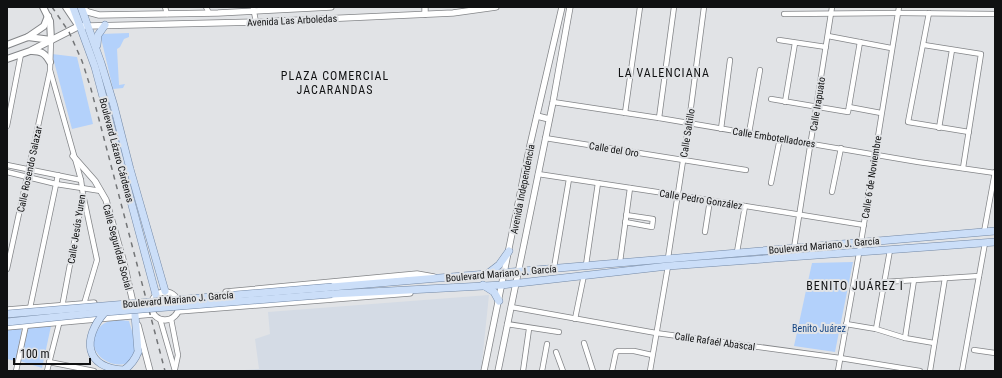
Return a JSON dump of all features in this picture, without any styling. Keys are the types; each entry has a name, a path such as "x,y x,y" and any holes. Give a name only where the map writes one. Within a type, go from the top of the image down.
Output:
{"main road":[{"path":"43,7 50,21 51,40"},
{"path":"66,7 79,26"},
{"name":"Boulevard Lázaro Cárdenas","path":"73,7 95,68 154,297"},
{"path":"79,26 81,20 81,7"},
{"name":"Boulevard Lázaro Cárdenas","path":"81,7 96,47 114,106 130,169 165,291"},
{"path":"7,45 28,37 44,26 48,16"},
{"path":"96,47 98,35 105,25"},
{"path":"7,59 30,51 79,26 88,26"},
{"path":"28,37 51,40"},
{"path":"30,51 41,51 50,62"},
{"path":"111,127 117,136 122,138"},
{"name":"Boulevard Mariano J. García","path":"7,322 442,278 504,274 620,262 995,231"},
{"name":"Boulevard Mariano J. García","path":"7,314 332,290 502,285 668,266 995,242"},
{"path":"485,275 499,265 510,251"},
{"path":"483,285 494,292 499,301"},
{"path":"105,312 93,328 90,338 90,349 96,360 107,368 124,370 129,367 138,352 135,315"}],"street":[{"name":"Avenida Las Arboledas","path":"81,7 88,12 99,15 218,13 254,9 330,7"},
{"path":"165,7 167,14"},
{"path":"206,7 209,13"},
{"path":"425,7 425,14"},
{"name":"Avenida Las Arboledas","path":"88,26 256,22 453,13 496,7"},
{"name":"Avenida Independencia","path":"484,371 510,251 536,116 562,7"},
{"name":"Avenida Independencia","path":"498,371 546,138 570,7"},
{"path":"625,112 640,7"},
{"path":"659,118 674,7"},
{"name":"Calle Saltillo","path":"668,258 704,7"},
{"name":"Calle Irapuato","path":"794,248 832,7"},
{"name":"Calle 6 de Noviembre","path":"838,371 864,225 891,48 899,7"},
{"path":"254,9 256,22"},
{"path":"218,13 219,23"},
{"path":"784,14 995,14"},
{"path":"929,14 908,122 969,132"},
{"path":"828,36 891,48"},
{"name":"Calle Jesús Yuren","path":"47,371 60,322 83,195 81,180 50,70 51,40"},
{"path":"779,40 826,48"},
{"path":"770,99 848,112 860,42"},
{"path":"785,102 795,43"},
{"path":"924,45 981,54 963,168"},
{"path":"552,46 563,47"},
{"path":"939,128 952,50"},
{"path":"7,126 21,54"},
{"path":"721,129 730,60"},
{"name":"Calle Rosendo Salazar","path":"7,269 8,256 29,170 50,70"},
{"path":"749,133 760,70"},
{"name":"Calle Embotelladores","path":"553,102 688,122 810,144 995,173"},
{"path":"849,107 881,113"},
{"path":"536,116 549,119"},
{"name":"Calle del Oro","path":"546,138 746,170"},
{"path":"771,183 780,138"},
{"path":"832,192 841,148"},
{"name":"Calle Seguridad Social","path":"73,156 96,181 106,200 124,263 135,315 150,371"},
{"path":"7,165 81,180"},
{"path":"7,172 56,184 101,191"},
{"path":"984,232 995,173"},
{"name":"Calle Pedro González","path":"538,174 864,225"},
{"path":"30,308 58,175"},
{"path":"74,186 75,179"},
{"path":"554,268 569,179"},
{"path":"586,265 598,183"},
{"path":"620,262 630,188"},
{"path":"83,195 97,260 84,304"},
{"path":"705,232 710,200"},
{"path":"737,252 745,206"},
{"path":"626,215 653,219 652,227 626,222"},
{"path":"962,371 985,243"},
{"path":"876,329 890,250"},
{"path":"650,371 668,266"},
{"path":"177,297 417,274 442,278"},
{"path":"575,319 584,275"},
{"path":"884,282 979,276"},
{"path":"930,371 945,278"},
{"path":"905,338 914,280"},
{"path":"292,286 296,294 292,302"},
{"path":"179,311 422,292 441,287"},
{"path":"7,310 132,300 154,297 165,291 172,293 177,297 180,306 179,311 171,319 160,319 153,314 151,307 154,297"},
{"path":"196,296 194,301 198,310"},
{"name":"Calle Rafaél Abascal","path":"511,307 656,333 840,358 920,371"},
{"path":"7,327 153,314"},
{"path":"160,319 175,370"},
{"path":"171,319 178,355 175,370"},
{"path":"507,324 529,329 560,332"},
{"path":"846,324 876,329 905,338 934,343"},
{"path":"16,371 26,325"},
{"path":"523,371 529,329"},
{"path":"584,343 593,371"},
{"path":"542,371 547,344"},
{"path":"974,350 995,353"},
{"path":"612,371 614,355 618,351 634,351 652,355"},
{"path":"556,352 562,371"},
{"path":"49,362 73,369 94,371"}],"shaded area":[{"path":"489,295 481,371 229,371 259,369 255,339 270,334 268,312"}],"green space":[{"path":"129,33 129,37 124,39 120,47 117,49 119,85 125,84 123,88 113,89 101,34"},
{"path":"52,54 77,57 93,124 72,129"},
{"name":"Benito Juárez","path":"853,262 835,352 794,346 812,263"},
{"path":"120,320 129,321 136,351 130,361 123,364 115,364 100,356 95,349 94,340 97,331 104,323"},
{"path":"51,326 42,368 20,361 27,328"},
{"path":"22,328 16,361 7,359 7,329"}],"railway":[{"path":"52,7 69,32 82,61 91,89 165,371"}],"district":[{"name":"LA VALENCIANA","path":"664,73"},
{"name":"PLAZA COMERCIAL JACARANDAS","path":"335,83"},
{"name":"BENITO JUÁREZ I","path":"855,286"}]}
